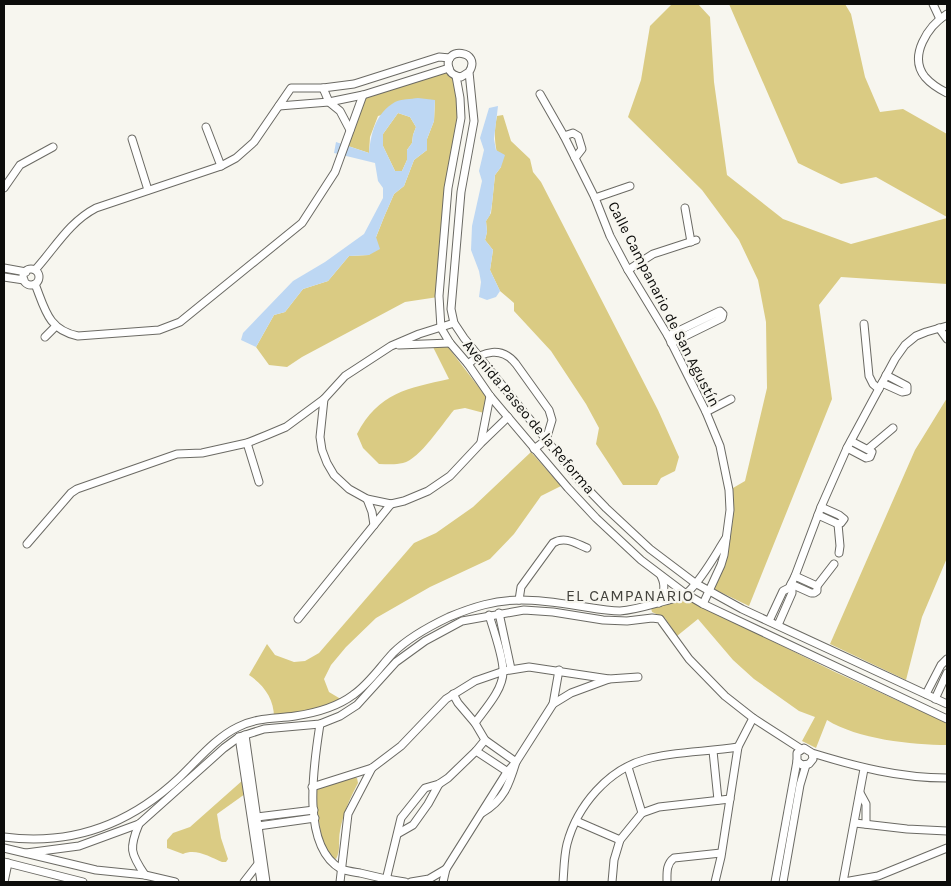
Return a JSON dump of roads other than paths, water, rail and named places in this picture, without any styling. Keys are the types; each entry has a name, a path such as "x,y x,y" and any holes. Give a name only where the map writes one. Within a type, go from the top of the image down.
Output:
{"street":[{"path":"933,4 940,19"},
{"path":"947,14 926,34 921,47 919,64 924,76 947,93"},
{"path":"457,53 467,55 472,64 470,72 466,76 456,76 449,68 450,58 457,53"},
{"path":"4,268 26,272 35,270 69,227 88,212 221,166 236,158 246,150 289,90 294,87 323,88 354,84 442,56 450,58"},
{"path":"279,106 329,102 363,95 449,68"},
{"name":"Avenida Paseo de la Reforma","path":"470,72 474,122 461,192 452,309 454,323 478,356 578,479 650,549 710,591 769,621 947,704"},
{"name":"Avenida Paseo de la Reforma","path":"456,76 461,118 448,188 439,296 441,328 490,396 534,449 596,518 641,560 686,594 703,604 947,719"},
{"path":"323,88 329,102 340,110 350,130"},
{"name":"Calle Campanario de San Agustín","path":"540,94 564,136 610,236 628,270 672,343 706,412 720,446 729,490 730,510 721,565 703,604"},
{"path":"35,284 50,321 64,332 78,336 160,330 180,322 302,223 328,185 340,160 363,95"},
{"path":"206,127 221,166"},
{"path":"564,136 573,133 578,136 582,149 575,158"},
{"path":"132,139 148,190"},
{"path":"4,188 20,165 53,147"},
{"path":"594,198 630,186"},
{"path":"628,270 653,254 693,241 685,208"},
{"path":"35,270 39,278 35,284"},
{"path":"24,280 26,272"},
{"path":"4,277 24,280 30,285 35,284"},
{"path":"668,336 720,311 724,314 722,318 672,343"},
{"path":"27,544 71,493 77,489 177,454 202,453 247,443 286,427 324,399 345,376 391,346 419,334 454,323"},
{"path":"864,324 869,376 873,384 902,392 907,391 907,386 886,375"},
{"path":"45,337 55,326"},
{"path":"769,621 783,591 790,586 795,576 818,515 847,448 886,375 905,345 916,336 947,326"},
{"path":"939,328 947,339"},
{"path":"391,346 450,343"},
{"path":"468,364 478,356 498,352 512,358 549,410 552,420 546,440 534,449"},
{"path":"481,442 490,396"},
{"path":"324,399 320,437 322,450 334,476 350,489 367,499 391,504 410,499 428,491 450,476 481,442 508,417"},
{"path":"706,412 731,399"},
{"path":"868,449 893,428"},
{"path":"847,448 868,458 870,457 872,452 851,441"},
{"path":"247,443 259,482"},
{"path":"367,499 374,525"},
{"path":"298,619 391,504"},
{"path":"821,508 842,517 843,522 838,524"},
{"path":"818,515 838,524"},
{"path":"838,524 839,553"},
{"name":"Calle Campanario de San Agustín","path":"686,594 696,583 726,538"},
{"path":"519,600 521,587 553,542 559,539 566,539 587,548"},
{"path":"790,586 814,593 817,591 817,586 834,564"},
{"path":"659,602 665,590 661,576"},
{"path":"795,576 817,586"},
{"path":"778,625 792,593 790,586"},
{"path":"4,837 29,840 76,835 120,820 141,809 158,796 220,738 233,729 251,721 294,716 336,705 355,694 395,651 430,626 472,607 488,603 519,600 555,602 621,611 641,608 686,594"},
{"path":"26,853 79,846 139,824 224,748 242,736 264,729 320,724 340,716 357,705 396,662 425,641 462,621 524,610 553,612 603,620 627,621 657,618 663,622 674,639 708,680 754,718 801,749 807,749 812,753 864,769 915,777 947,778"},
{"path":"475,723 497,690 507,670 499,613"},
{"path":"489,615 507,670"},
{"path":"838,668 844,655"},
{"path":"854,676 861,663"},
{"path":"926,694 946,664"},
{"path":"312,787 372,768 401,746 446,699 475,681 507,670 529,667 609,679 638,677"},
{"path":"443,882 446,869 553,704 559,670"},
{"path":"935,698 947,673"},
{"path":"553,704 571,694 609,679"},
{"path":"453,694 485,740 516,762"},
{"path":"715,882 738,747 754,718"},
{"path":"320,724 312,787 321,847 327,857 342,869 386,880 405,882"},
{"path":"242,736 258,846 266,882"},
{"path":"398,833 413,825 439,784 476,751 485,740"},
{"path":"563,882 567,845 576,821 586,803 612,776 647,759 738,747"},
{"path":"775,882 797,761 796,756 801,749"},
{"path":"476,751 510,773"},
{"path":"713,751 718,800"},
{"path":"783,882 800,785 806,765 811,762 812,753"},
{"path":"797,761 806,765"},
{"path":"628,767 642,813"},
{"path":"340,882 348,814 372,768"},
{"path":"864,769 844,882 878,876 947,848"},
{"path":"386,880 401,818 425,788 439,784"},
{"path":"860,793 866,804 866,824"},
{"path":"612,882 614,860 620,840 642,813 659,807 730,799"},
{"path":"252,803 258,826 260,882"},
{"path":"257,817 315,814"},
{"path":"258,826 315,814"},
{"path":"576,821 620,840"},
{"path":"855,823 907,829 947,830"},
{"path":"139,824 132,841 132,851 136,862 145,875"},
{"path":"781,846 789,848"},
{"path":"4,848 96,870 145,875 175,882"},
{"path":"667,882 668,867 674,858 721,854"},
{"path":"4,882 6,863 83,882"},
{"path":"244,882 258,864"},
{"path":"411,882 429,879 446,869"}],"water":[{"path":"418,98 435,100 434,121 427,139 427,150 414,160 404,186 394,194 376,237 380,249 369,255 349,256 328,281 303,289 285,312 274,315 256,347 241,340 243,333 293,281 325,262 364,234 383,198 383,188 378,181 375,163 334,153 336,142 369,153 373,131 383,112 395,102","holes":["398,113 410,117 416,127 412,143 407,150 407,160 402,171 395,171 383,146 383,134"]},
{"path":"498,106 494,139 496,150 505,155 501,167 495,175 490,215 486,221 487,232 485,240 493,250 490,270 500,291 496,297 487,300 479,297 481,282 471,250 472,226 482,181 479,171 484,150 480,138 489,108"}],"district":[{"name":"EL CAMPANARIO","path":"630,595"}]}
